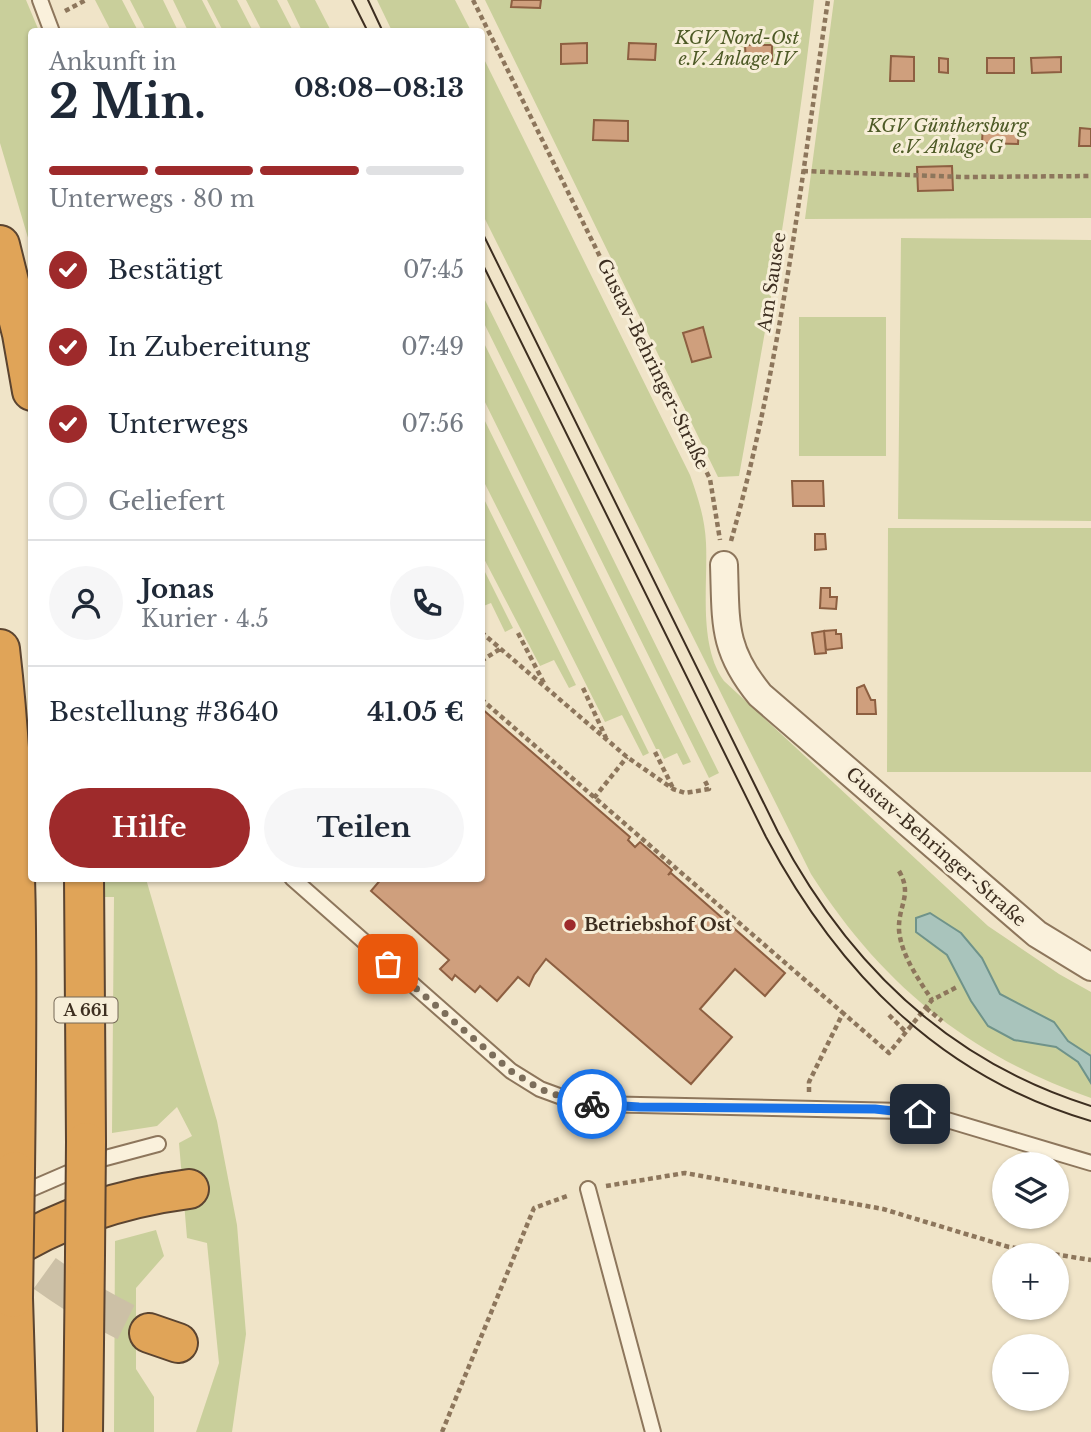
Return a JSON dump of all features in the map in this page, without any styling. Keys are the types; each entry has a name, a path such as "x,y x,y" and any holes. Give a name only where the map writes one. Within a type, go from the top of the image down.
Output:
{"highway":[{"path":"0,245 28,368"},
{"path":"0,649 13,811 17,990 8,1187 16,1432"},
{"name":"A 661","path":"83,1432 86,1142 84,882"},
{"path":"0,1256 51,1226 84,1212 118,1201 189,1189"}],"street":[{"name":"Gustav-Behringer-Straße","path":"724,565 726,628 732,654 743,674 760,695 1037,934 1091,967"}],"lane":[{"path":"40,0 50,28"},
{"path":"297,882 511,1071 540,1089 570,1100 596,1104 875,1109 937,1117 1091,1163"},
{"path":"8,1187 26,1189 97,1160 158,1144"},
{"path":"588,1189 653,1432"}],"path":[{"name":"Gustav-Behringer-Straße","path":"473,0 710,479 724,565"},
{"name":"Am Sausee","path":"724,565 750,474 768,383 828,0"},
{"path":"803,171 963,177 1091,176"},
{"path":"518,633 546,688"},
{"path":"485,636 627,757 673,789 685,793 709,789 705,781"},
{"path":"485,658 500,649"},
{"path":"583,688 606,738"},
{"path":"485,702 889,1053 932,1000 957,987"},
{"path":"655,752 673,789"},
{"path":"594,797 627,757"},
{"path":"898,871 906,886 900,920 901,939 932,1000"},
{"path":"926,1008 942,1021"},
{"path":"810,1108 808,1082 843,1013"},
{"path":"888,1015 906,1032"},
{"path":"442,1432 534,1208 588,1189 685,1173 883,1209 1009,1247 1091,1260"}],"green space":[{"path":"0,0 26,0 38,28 28,28 28,238 0,143"},
{"path":"95,0 122,0 136,28 109,28"},
{"path":"130,0 163,0 177,28 144,28"},
{"path":"173,0 202,0 216,28 187,28"},
{"path":"207,0 237,0 251,28 221,28"},
{"path":"246,0 277,0 291,28 260,28"},
{"path":"287,0 315,0 329,28 301,28"},
{"path":"377,0 455,0 469,28 391,28"},
{"name":"KGV Nord-Ost e.V. Anlage IV","path":"485,0 814,0 790,179 739,476 718,477"},
{"name":"KGV Günthersburg e.V. Anlage G","path":"834,0 1091,0 1091,218 805,219"},
{"path":"485,61 690,475 701,508 705,534 707,633 710,650 724,681 988,926 1059,974 1091,992 1091,1098 1047,1081 1005,1060 931,1011 898,982 867,949 811,874 485,219"},
{"path":"901,238 1091,240 1091,521 898,519"},
{"path":"485,300 719,773 709,778 485,325"},
{"path":"799,317 886,317 886,456 799,456"},
{"path":"485,345 691,762 683,765 677,753 664,759 659,749 656,749 485,402"},
{"path":"485,421 649,753 643,756 622,715 605,722 485,484"},
{"path":"485,501 576,685 569,688 554,660 540,666 485,561"},
{"path":"888,528 1091,528 1091,772 887,772"},
{"path":"485,572 513,628 505,632 491,603 485,605"},
{"path":"99,882 147,882 217,1121 237,1225 246,1334 232,1432 196,1432 219,1363 207,1243 187,1238 179,1143 192,1136 177,1107 157,1126 112,1133 114,897 101,897"},
{"path":"156,1230 164,1256 136,1288 136,1369 154,1397 154,1432 114,1432 115,1241"}],"water":[{"path":"930,913 961,933 982,958 1000,994 1054,1022 1068,1041 1091,1056 1091,1083 1078,1062 1056,1047 1014,1040 988,1026 971,1001 947,955 916,932 916,918"}],"building":[{"path":"512,0 541,0 540,8 511,7"},
{"path":"587,43 587,63 561,64 561,44"},
{"path":"629,43 656,44 655,60 628,59"},
{"path":"745,45 772,45 772,62 746,62"},
{"path":"891,56 914,57 914,81 890,81"},
{"path":"1061,57 1061,72 1032,73 1031,58"},
{"path":"939,58 948,59 948,73 939,72"},
{"path":"987,58 1014,58 1014,73 987,73"},
{"path":"594,120 628,121 628,141 593,140"},
{"path":"983,123 1019,125 1018,144 982,143"},
{"path":"1080,128 1091,129 1091,146 1079,146"},
{"path":"952,166 953,190 918,191 917,167"},
{"path":"703,327 711,357 692,362 683,333"},
{"path":"792,481 823,481 824,506 793,506"},
{"path":"815,534 825,534 826,549 815,550"},
{"path":"821,588 830,588 830,597 837,597 836,609 820,608"},
{"path":"836,630 836,634 841,634 842,648 826,650 824,631"},
{"path":"824,631 826,653 815,654 812,633"},
{"path":"864,685 871,700 875,700 876,714 857,714 857,688"},
{"name":"Betriebshof Ost","path":"485,711 630,837 628,840 635,847 640,842 672,870 668,875 671,873 785,973 765,996 735,969 700,1009 732,1037 691,1084 546,959 529,986 518,977 497,1001 480,986 475,992 455,975 452,980 440,969 449,960 371,891 379,882 485,882"}],"tunnel":[{"path":"0,1238 71,1291 149,1333"}],"tram line":[{"path":"352,0 366,28"},
{"path":"368,0 381,28"},
{"path":"485,238 778,832 805,880 869,964 906,1001 947,1034 991,1063 1039,1087 1091,1106"},
{"path":"485,269 766,837 794,886 826,932 861,975 899,1013 941,1047 987,1077 1037,1102 1091,1121"}],"way so far":[{"path":"388,964 511,1071 540,1089 570,1100 592,1104"}],"place":[{"name":"Betriebshof Ost","path":"570,925"}],"route":[{"path":"592,1104 639,1107 875,1109 920,1114"}]}
